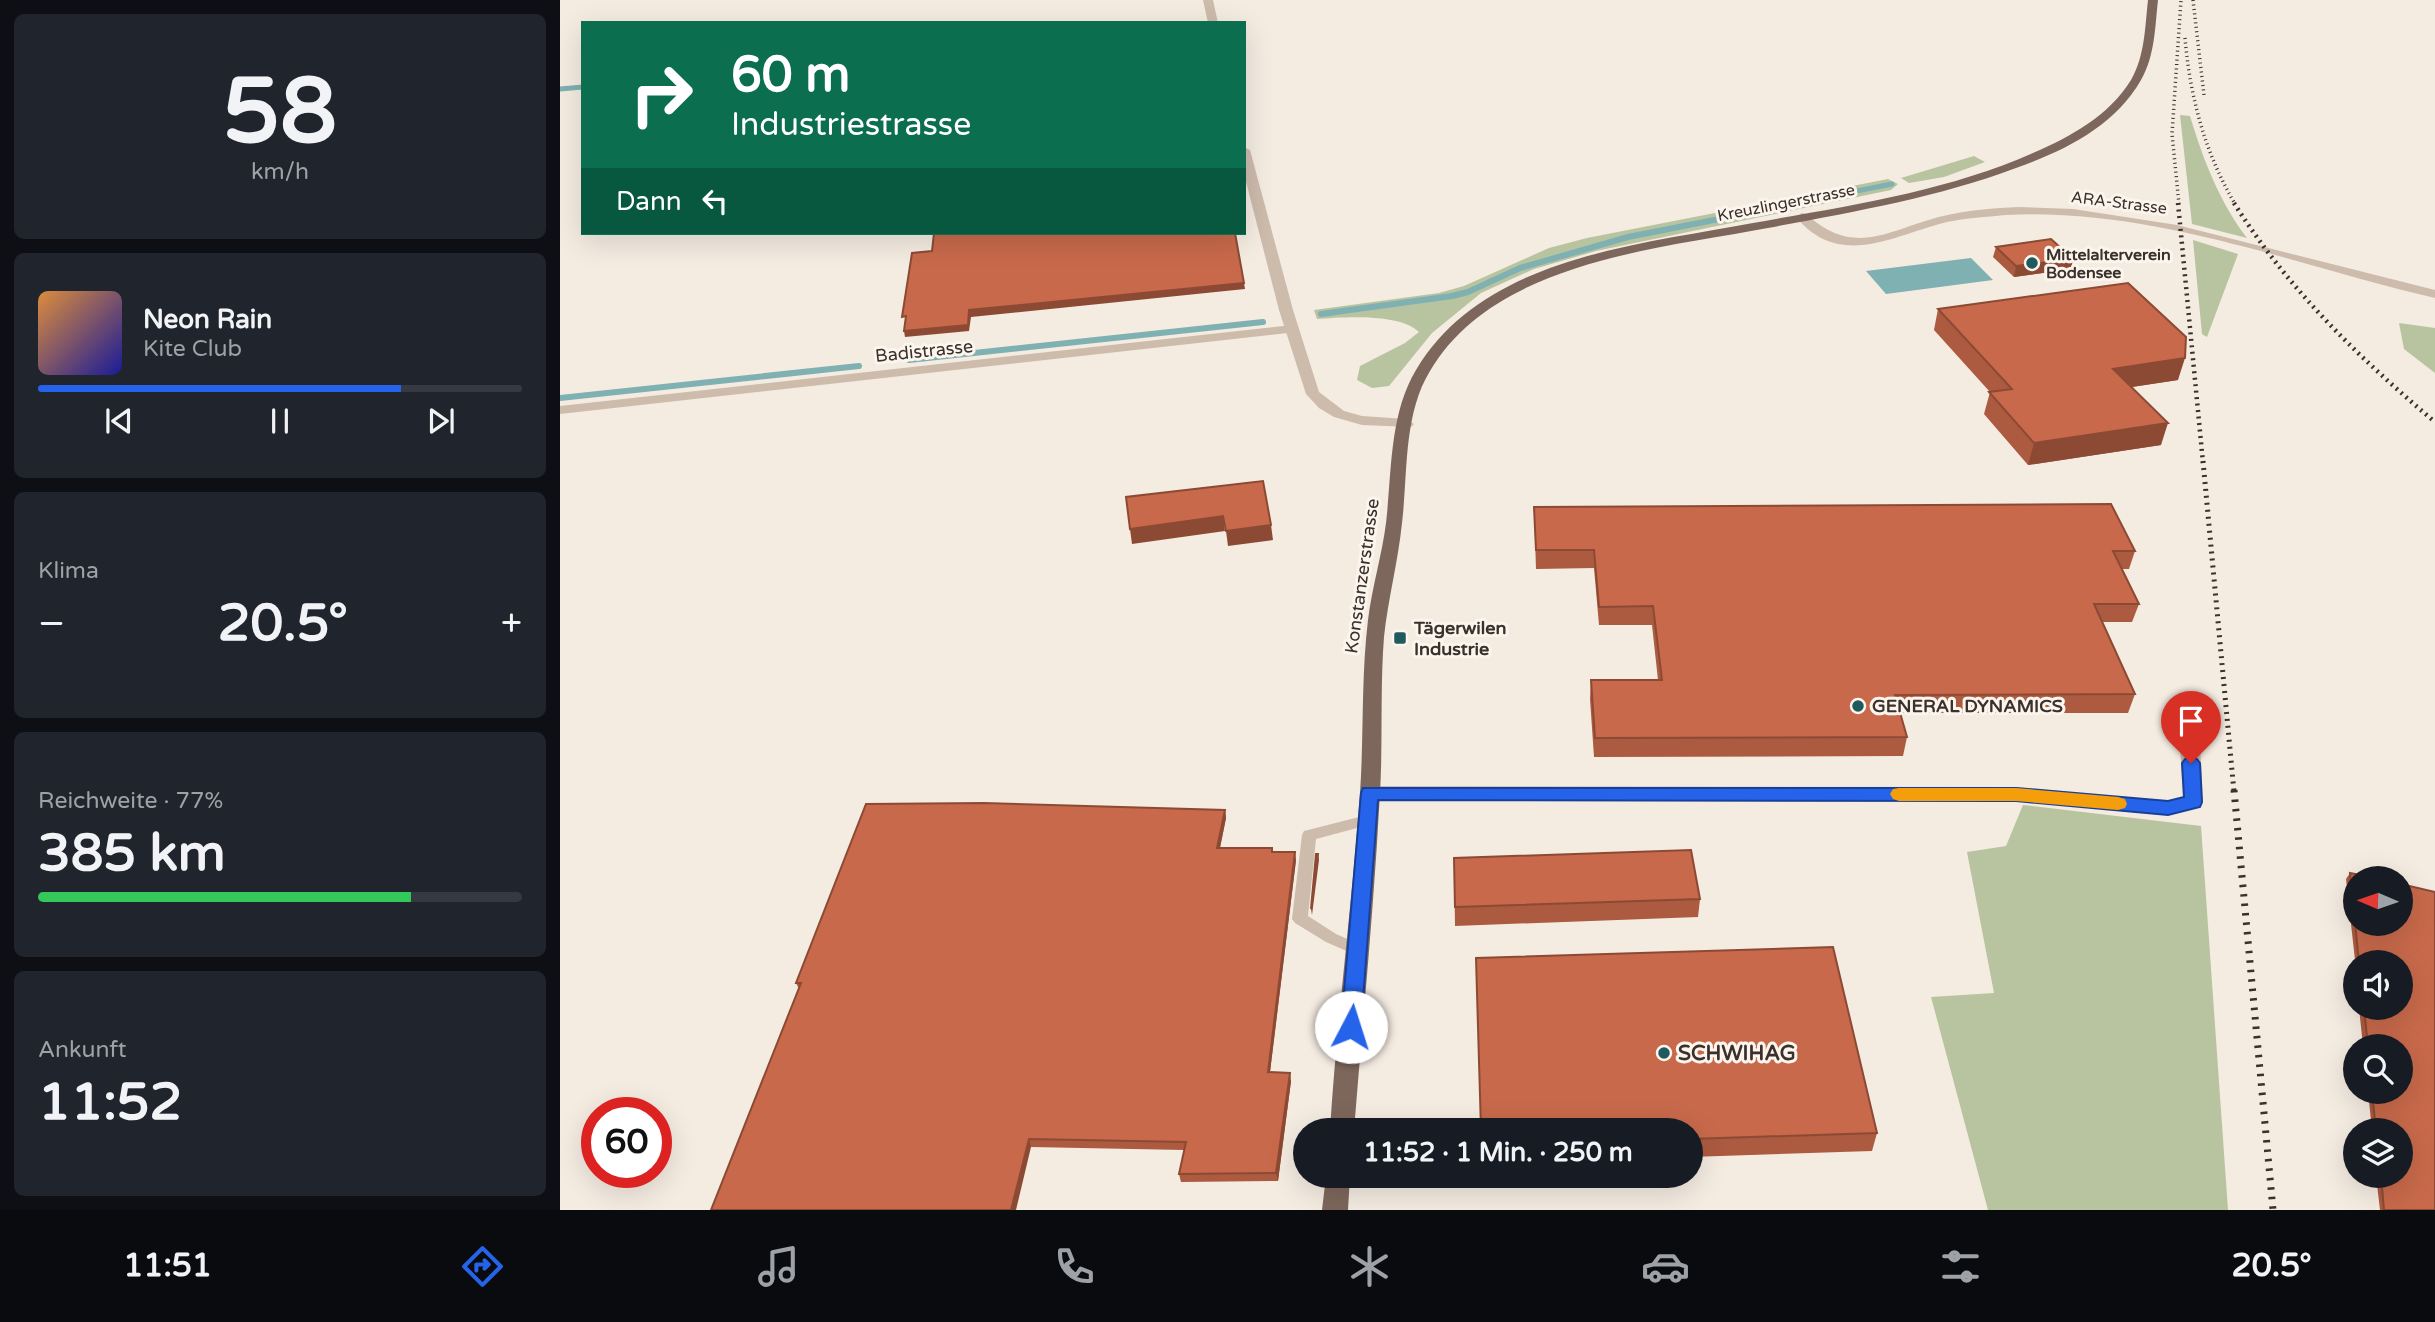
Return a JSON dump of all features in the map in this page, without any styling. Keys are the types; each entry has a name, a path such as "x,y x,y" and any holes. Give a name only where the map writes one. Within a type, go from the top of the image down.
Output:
{"main road":[{"name":"Kreuzlingerstrasse","path":"1406,424 1412,393 1421,373 1447,337 1467,319 1517,288 1556,272 1605,257 1914,194 1988,175 2040,154 2075,136 2111,111 2137,80 2147,48 2153,0"},
{"name":"Konstanzerstrasse","path":"1343,1118 1370,793 1377,618 1393,539 1406,424"},
{"path":"1335,1210 1337,1188"}],"street":[{"path":"1208,0 1213,21"},
{"path":"1246,157 1307,382 1313,394 1339,414 1406,424"},
{"name":"ARA-Strasse","path":"1802,217 1828,238 1853,242 1876,239 1917,226 1976,214 2055,211 2103,215 2194,231 2435,294"},
{"name":"Badistrasse","path":"560,410 1292,329"},
{"path":"1370,793 2016,794 2168,808 2193,802 2190,744"}],"lane":[{"path":"1357,950 1300,919 1309,835 1367,820"}],"green space":[{"path":"2180,115 2190,116 2213,179 2247,238 2192,224"},
{"path":"1974,156 1985,162 1944,177 1909,183 1901,178"},
{"path":"1888,179 1898,184 1891,190 1596,251 1534,269 1481,293 1432,333 1389,386 1372,388 1357,380 1360,366 1405,343 1419,332 1410,326 1385,319 1317,319 1314,310 1439,293 1464,286 1549,248 1587,238"},
{"path":"2193,240 2238,254 2207,337 2202,334"},
{"path":"2399,323 2435,328 2435,373 2404,349"},
{"path":"2023,805 2201,826 2228,1210 1988,1210 1931,997 1994,993 1967,852 2006,846"}],"water":[{"path":"1971,258 1993,280 1886,294 1866,271"}],"building":[{"path":"934,235 1235,235 1244,283 969,310 968,325 904,331 906,316 902,317 912,253 932,251"},
{"path":"2051,239 2073,259 2016,266 1996,247"},
{"path":"2128,283 2186,337 2185,358 2113,369 2168,423 2034,443 1989,392 2012,389 1938,309"},
{"path":"1263,481 1271,525 1226,531 1223,516 1130,529 1126,497"},
{"path":"2111,504 2135,551 2113,551 2139,604 2094,604 2135,694 1895,695 1907,737 1595,738 1591,680 1662,680 1653,606 1599,607 1594,550 1536,550 1534,507"},
{"path":"984,803 1225,810 1217,848 1272,848 1272,852 1295,852 1268,1072 1290,1073 1276,1173 1179,1174 1186,1142 1029,1139 1011,1210 711,1210 801,983 796,983 866,804"},
{"path":"1691,850 1700,899 1455,907 1454,858"},
{"path":"1316,854 1318,854 1311,909"},
{"path":"2413,887 2435,892 2435,1210 2384,1210 2382,1188 2413,1188 2413,1118 2375,1118 2373,1104 2413,1104 2413,1034 2367,1034 2365,1020 2413,1020 2413,950 2358,950 2356,936 2413,936"},
{"name":"SCHWIHAG","path":"1833,947 1877,1133 1703,1139 1703,1118 1481,1118 1476,958"}],"waterway":[{"path":"560,89 581,87"},
{"path":"1791,204 1892,184"},
{"path":"1321,314 1452,296 1468,292 1520,268 1628,237 1800,203"},
{"path":"909,360 1263,322"},
{"path":"560,398 859,366"}],"railway":[{"path":"2179,204 2172,134 2181,0"},
{"path":"2193,0 2204,95"},
{"path":"2185,38 2195,103 2207,145 2235,204"},
{"path":"2178,203 2203,463"},
{"path":"2234,203 2301,293 2352,347 2435,422"},
{"path":"2203,461 2234,792"},
{"path":"2234,790 2273,1210"}],"slow traffic":[{"path":"1899,794 2016,794 2118,804"}],"place":[{"name":"Mittelalterverein Bodensee","path":"2032,263"},
{"name":"Tägerwilen Industrie","path":"1400,638"},
{"name":"GENERAL DYNAMICS","path":"1858,706"},
{"name":"SCHWIHAG","path":"1664,1053"}],"route":[{"path":"1351,1027 1370,793 2016,794 2168,808 2193,802 2191,763"}]}
